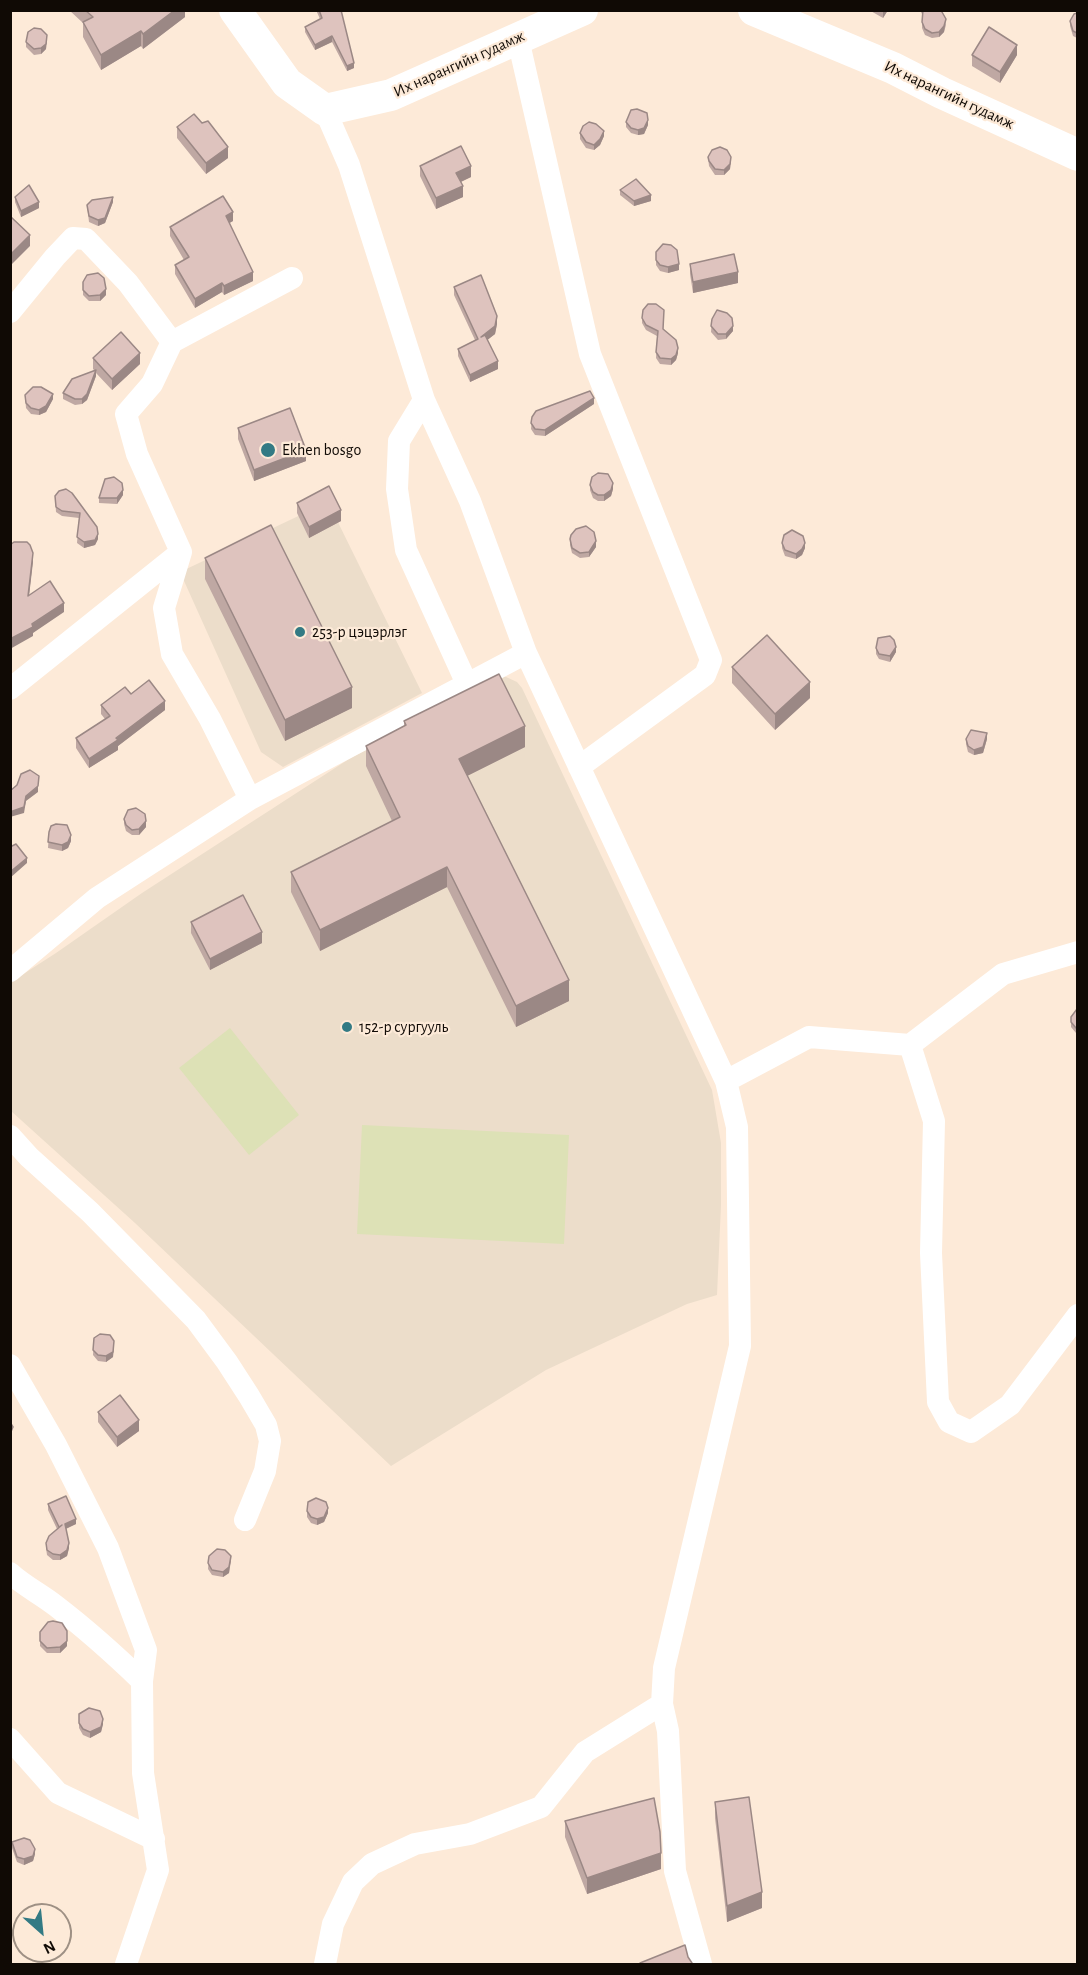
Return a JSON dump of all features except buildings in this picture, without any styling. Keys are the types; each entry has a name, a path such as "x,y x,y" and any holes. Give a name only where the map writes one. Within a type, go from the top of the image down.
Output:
{"main road":[{"path":"235,10 287,82 325,110"},
{"name":"Их нарангийн гудамж","path":"325,110 391,95 582,10"},
{"name":"Их нарангийн гудамж","path":"754,10 893,68 1077,155"}],"street":[{"path":"518,39 590,354 711,660 705,675 579,767"},
{"path":"325,110 349,165 424,400 470,501 526,653 726,1081 736,1127 740,1346 664,1668 662,1704 668,1731 675,1871 701,1965"},
{"path":"10,312 55,256 73,238 86,239 128,284 172,342"},
{"path":"250,799 210,718 172,654 164,608 181,552 137,454 126,414 152,384 172,342 292,278"},
{"path":"424,400 399,441 397,489 406,550 467,684"},
{"path":"10,688 181,552"},
{"path":"10,971 97,898 250,799 526,653"},
{"path":"726,1081 809,1037 910,1045 1003,974 1077,952"},
{"path":"910,1045 934,1121 931,1253 935,1345 938,1402 949,1422 971,1432 1010,1405 1077,1315"},
{"path":"10,1136 106,1228 196,1320 249,1396 266,1425 270,1441 265,1471 245,1520"},
{"path":"10,1365 56,1445 108,1548 146,1650 142,1681 143,1773 159,1870 126,1965"},
{"path":"10,1572 20,1582 52,1602 89,1631 142,1681"},
{"path":"325,1965 333,1924 353,1882 372,1864 415,1844 470,1834 540,1806 585,1752 662,1704"},
{"path":"10,1738 58,1793 154,1839"}],"shaded area":[{"name":"253-р цэцэрлэг","path":"328,502 422,693 283,767 261,752 180,572"},
{"name":"152-р сургууль","path":"504,676 517,682 522,688 712,1090 721,1143 717,1295 687,1304 546,1370 391,1466 135,1223 11,1111 11,982 142,893 349,759"}],"green space":[{"path":"230,1028 299,1115 249,1155 179,1068"},
{"path":"362,1125 569,1135 564,1244 357,1234"}],"place":[{"name":"Ekhen bosgo","path":"268,450"},
{"name":"253-р цэцэрлэг","path":"300,632"},
{"name":"152-р сургууль","path":"347,1027"}]}
